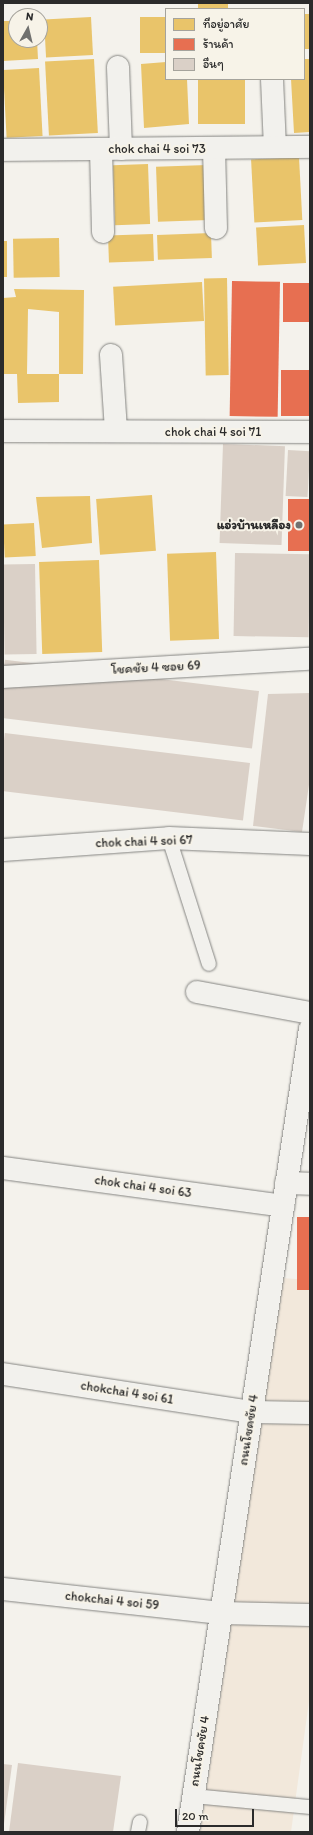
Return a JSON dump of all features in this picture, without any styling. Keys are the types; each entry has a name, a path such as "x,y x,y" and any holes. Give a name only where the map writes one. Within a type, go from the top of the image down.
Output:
{"street":[{"path":"103,232 118,67"},
{"path":"272,80 275,147"},
{"name":"chok chai 4 soi 73","path":"3,150 310,147"},
{"path":"214,148 216,228"},
{"path":"111,355 116,431"},
{"name":"chok chai 4 soi 71","path":"3,431 310,432"},
{"name":"โชคชัย 4 ซอย 69","path":"3,677 310,659"},
{"name":"chok chai 4 soi 67","path":"3,850 169,838 310,844"},
{"path":"197,992 310,1013"},
{"name":"ถนนโชคชัย 4","path":"188,1832 310,1029"},
{"name":"chok chai 4 soi 63","path":"3,1168 283,1206"},
{"path":"286,1184 310,1184"},
{"name":"chokchai 4 soi 61","path":"3,1374 252,1412 310,1413"},
{"name":"chokchai 4 soi 59","path":"3,1589 221,1612 310,1615"}],"lane":[{"path":"169,838 209,964"},
{"path":"193,1796 310,1807"}],"shaded area":[{"path":"282,1278 310,1280 310,1694 291,1832 200,1832"}],"building: ที่อยู่อาศัย":[{"path":"198,3 228,3 228,8 198,8"},
{"path":"305,14 310,14 310,49 305,49"},
{"path":"91,17 93,55 46,57 46,48 48,48 48,19"},
{"path":"140,17 165,17 165,53 140,53"},
{"path":"3,21 8,21 8,48 37,48 38,59 3,61"},
{"path":"94,59 98,133 49,135 45,62"},
{"path":"305,59 310,59 310,132 294,133 291,80 305,80"},
{"path":"165,62 165,80 187,80 189,124 144,128 141,64"},
{"path":"39,68 43,136 7,138 3,70"},
{"path":"198,80 245,80 245,124 198,124"},
{"path":"299,157 302,220 254,222 251,160"},
{"path":"148,164 150,224 115,225 113,165"},
{"path":"207,165 209,220 158,222 156,167"},
{"path":"304,225 306,263 258,265 256,228"},
{"path":"211,233 212,258 158,260 157,235"},
{"path":"153,234 154,261 109,263 108,236"},
{"path":"59,238 60,277 14,278 13,239"},
{"path":"3,241 7,241 7,277 3,277"},
{"path":"204,278 227,278 229,375 206,375"},
{"path":"202,282 204,321 115,326 113,287"},
{"path":"14,289 84,290 83,374 59,374 59,402 18,403 17,374 3,374 3,298 16,297","holes":["28,309 59,312 59,374 27,374"]},
{"path":"152,495 156,551 100,555 96,499"},
{"path":"90,496 92,543 42,548 36,497"},
{"path":"34,523 36,556 5,558 3,525"},
{"path":"216,552 219,639 170,641 167,554"},
{"path":"99,560 102,652 42,654 39,562"}],"building: ร้านค้า":[{"path":"232,281 280,282 278,417 230,416"},
{"path":"283,283 310,283 310,322 283,322"},
{"path":"281,370 310,370 310,416 281,416"},
{"name":"แอ่วบ้านเหลือง","path":"288,499 310,499 310,551 288,551"},
{"path":"297,1217 310,1217 310,1290 297,1290"}],"building: อื่นๆ":[{"path":"223,444 285,446 282,545 220,543"},
{"path":"288,450 310,451 308,497 286,496"},
{"path":"235,553 310,554 309,637 234,636"},
{"path":"35,564 37,654 5,655 3,565"},
{"path":"5,660 259,691 252,749 3,718 3,675"},
{"path":"310,693 310,778 302,832 253,826 268,694"},
{"path":"5,733 250,763 243,821 3,791 3,748"},
{"path":"18,1763 121,1776 113,1832 9,1832"},
{"path":"3,1764 12,1765 4,1824 3,1824"}],"place":[{"name":"แอ่วบ้านเหลือง","path":"299,525"}]}
